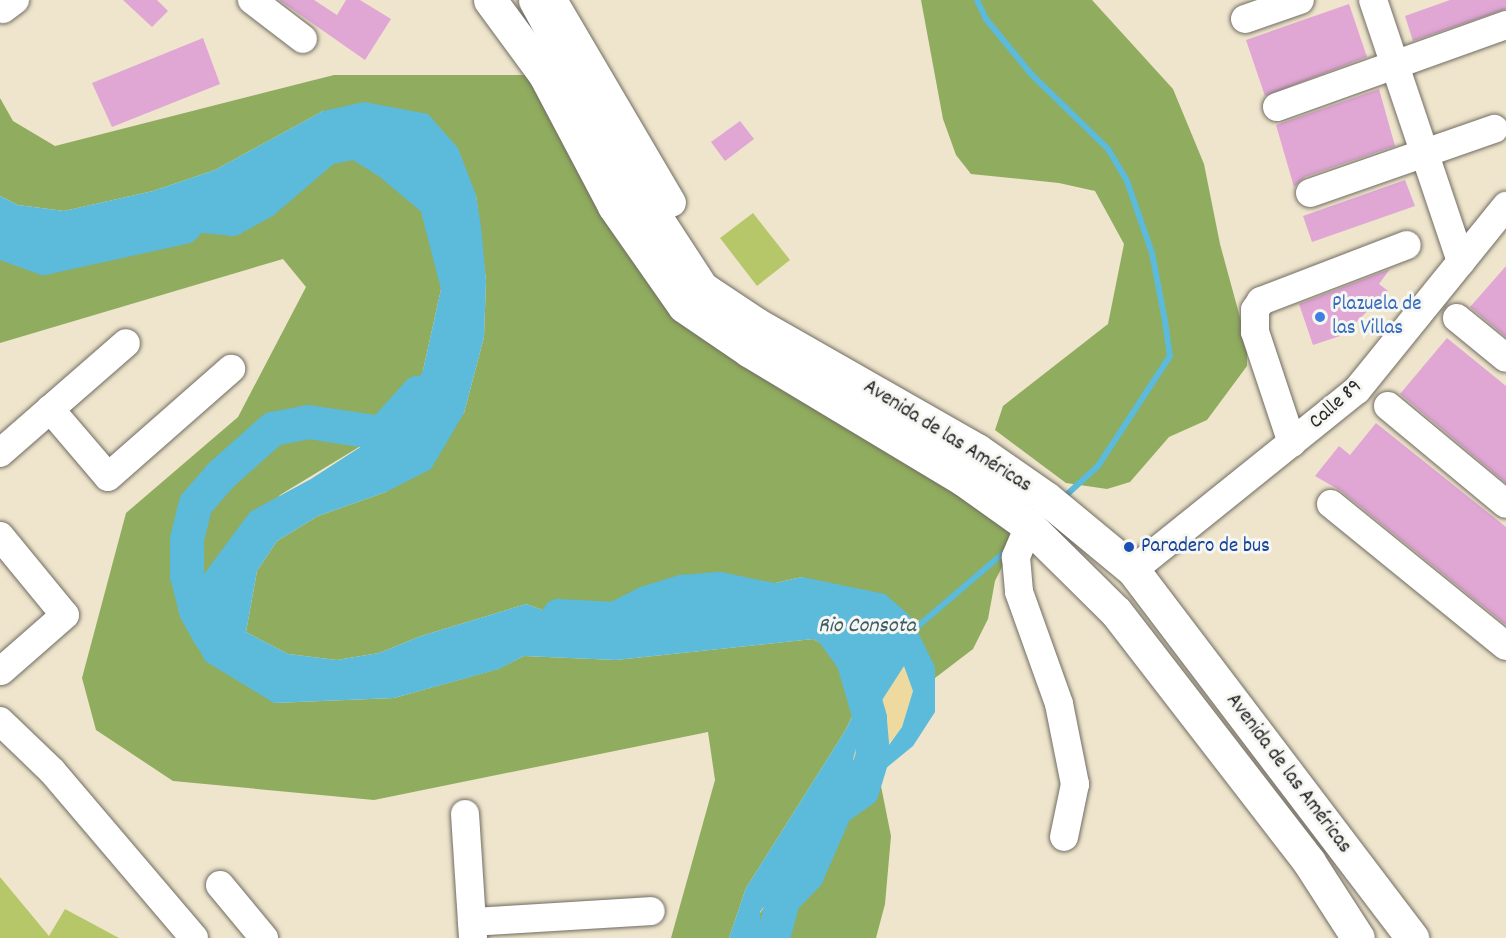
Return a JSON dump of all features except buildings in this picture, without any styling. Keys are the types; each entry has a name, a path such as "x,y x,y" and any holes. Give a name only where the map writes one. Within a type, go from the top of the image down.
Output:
{"main road":[{"name":"Avenida de las Américas","path":"490,0 545,75 614,206 684,306 750,351 963,480 1029,526 1116,612 1309,862 1358,938"},
{"name":"Avenida de las Américas","path":"535,0 640,193 702,288 756,324 977,450 1046,498 1133,570 1412,938"}],"street":[{"path":"252,0 303,39"},
{"path":"553,0 660,188 672,203"},
{"path":"1245,19 1300,0"},
{"path":"1373,0 1461,262"},
{"path":"1277,107 1506,25"},
{"path":"1310,193 1494,129"},
{"name":"Calle 89","path":"1133,570 1357,390 1505,211"},
{"path":"1292,443 1255,332 1255,310 1261,301 1407,245"},
{"path":"1457,318 1506,358"},
{"path":"0,453 126,343"},
{"path":"51,409 108,477 231,369"},
{"path":"1388,406 1506,504"},
{"path":"1331,504 1506,646"},
{"path":"1029,526 1017,557 1019,592 1059,704 1075,784 1064,837"},
{"path":"0,536 65,615 1,671"},
{"path":"0,722 52,771 194,938"},
{"path":"465,814 473,930 651,911"},
{"path":"220,885 264,938"}],"green space":[{"path":"921,0 1092,0 1173,89 1204,164 1220,244 1247,343 1247,366 1207,420 1169,437 1130,482 1107,489 1066,483 995,430 1003,406 1108,324 1124,244 1095,191 1059,183 971,174 956,155 943,119"},
{"path":"334,75 545,75 614,206 1024,523 995,581 988,619 973,649 935,678 935,667 802,577 615,619 559,616 526,604 421,636 379,653 337,660 288,654 246,632 257,571 277,541 318,516 386,492 464,413 484,337 486,281 476,195 323,111 215,170 153,191 64,211 18,205 0,196 0,98 13,121 55,146"},
{"path":"356,142 420,169 436,202 449,253 418,393 382,433 280,495 178,610 274,703 394,698 498,669 524,656 616,660 813,639 853,660 864,692 845,731 746,888 729,938 671,938 715,780 708,732 374,800 173,781 96,730 82,678 126,513 238,417 306,287 283,259 0,343 0,242 45,258 149,233 236,200 326,148"},
{"path":"753,213 790,260 757,286 720,238"},
{"path":"879,776 891,836 885,904 876,938 760,938 760,913 836,809"},
{"path":"0,877 49,936 65,909 119,938 0,938"}],"sand":[{"path":"904,665 913,691 902,727 889,744 853,760 859,736"}],"water":[{"name":"Rio Consota","path":"364,102 428,114 458,148 476,195 481,226 486,281 484,337 464,413 431,469 386,492 318,516 277,541 257,571 246,632 288,654 337,660 379,653 421,636 526,604 559,616 615,619 802,577 885,594 910,616 935,667 935,712 913,746 836,809 760,912 760,938 729,938 746,888 845,731 864,693 853,660 813,639 616,660 524,656 499,669 394,698 274,703 205,661 178,609 250,512 311,479 382,433 418,393 449,253 436,202 420,169 356,142 326,148 236,200 149,233 45,258 0,242 0,196 18,205 64,211 153,191 215,170 323,111","holes":["904,666 913,691 902,727 889,745 853,760 859,736"]}],"waterway":[{"path":"977,0 986,19 1032,75 1108,149 1127,181 1152,253 1165,321 1170,356 1098,466 1063,498"},
{"path":"0,242 44,258 184,227 195,215 232,219 264,201 326,148 356,142 387,161 436,202 461,299"},
{"path":"210,636 196,611 187,576 187,539 196,504 220,476 273,429 308,422 382,433 418,393 429,393 447,365"},
{"path":"910,633 1007,550"},
{"path":"520,633 553,626 559,616 615,619 646,603 683,592 719,589 782,602"},
{"path":"773,938 783,900 807,875 836,809 862,791 873,755 870,718 853,660 827,624"}],"place":[{"name":"Plazuela de las Villas","path":"1320,317"},
{"name":"Paradero de bus","path":"1129,547"}]}
